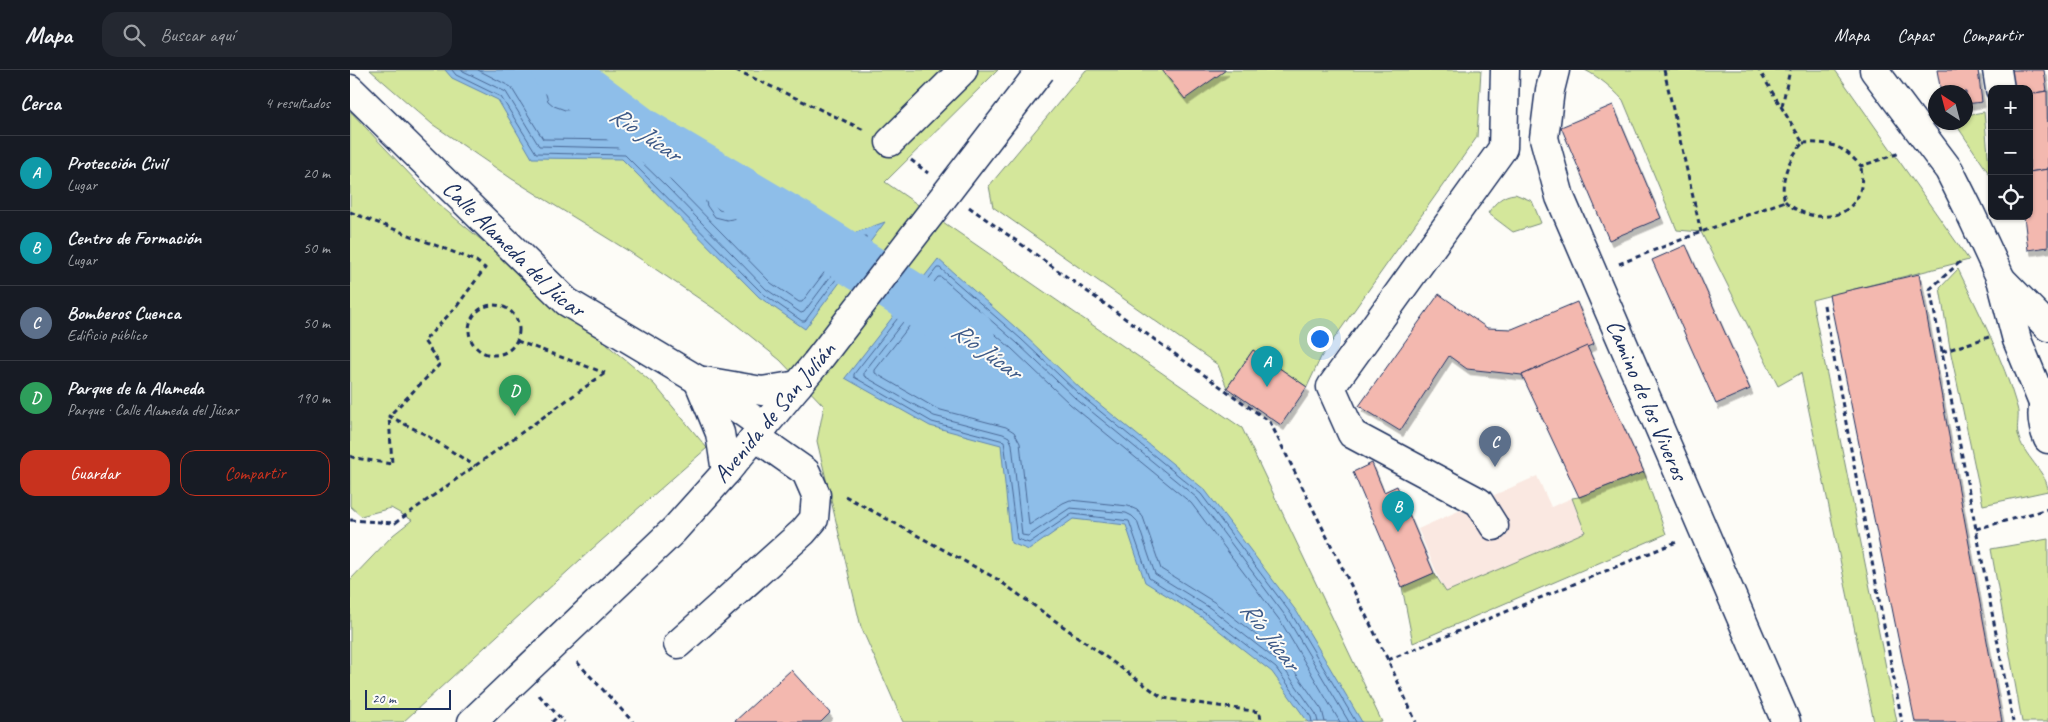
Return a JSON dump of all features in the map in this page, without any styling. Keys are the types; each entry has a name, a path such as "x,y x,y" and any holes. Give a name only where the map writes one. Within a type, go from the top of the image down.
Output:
{"street":[{"path":"890,142 963,70"},
{"name":"Avenida de San Julián","path":"472,722 556,640 674,530 726,472 816,364 1041,70"},
{"path":"1494,526 1479,502 1352,434 1331,387 1503,148 1505,70"},
{"name":"Camino de los Viveros","path":"1555,70 1550,90 1544,138 1560,196 1786,722"},
{"path":"1997,70 1999,85"},
{"path":"1878,72 1949,170 2001,279 2014,328 2046,398 2042,422 2048,439"},
{"name":"Calle Alameda del Júcar","path":"350,89 567,302 698,380 806,472 816,495 814,519 803,532 678,644"},
{"path":"1983,242 1989,220"},
{"path":"2001,279 2048,327"},
{"path":"698,380 720,433 726,472"},
{"name":"Calle Alameda del Júcar","path":"698,380 762,391 798,385"}],"path":[{"path":"736,70 890,142 935,179"},
{"path":"1664,70 1700,232"},
{"path":"1759,70 1803,143"},
{"path":"1782,107 1790,70"},
{"path":"1826,142 1849,153 1861,166 1860,191 1855,202 1841,213 1823,217 1807,215 1795,211 1785,202 1782,193 1788,166 1794,152 1803,143 1826,142"},
{"path":"1861,166 1931,144"},
{"path":"1594,274 1700,232 1785,202"},
{"path":"965,204 1270,422 1388,660 1416,722"},
{"path":"350,212 476,261 485,268 457,306 424,341 440,364 389,416 392,464 350,456"},
{"path":"1960,262 1930,289 2013,722"},
{"path":"497,305 505,308 511,312 519,326 520,334 517,341 512,348 498,356 489,356 474,347 470,339 470,322 481,308 497,305"},
{"path":"1824,305 1902,722"},
{"path":"1942,352 2014,328"},
{"path":"350,520 395,523 605,373 517,341"},
{"path":"389,416 426,435 475,466"},
{"path":"844,495 996,580 1163,698 1260,712 1261,722"},
{"path":"1976,529 2048,509"},
{"path":"1388,660 1704,530"},
{"path":"556,640 633,722"},
{"path":"520,675 564,722"},
{"path":"552,722 558,716"}],"shaded area":[{"path":"1537,476 1551,507 1572,498 1585,532 1445,592 1418,529"}],"green space":[{"path":"370,70 998,70 885,182 1242,428 1382,722 903,722 861,627 817,441 824,406 780,360 728,318 630,252 512,179 432,124"},
{"path":"1086,70 1481,70 1477,137 1321,357 1307,387 1253,350 1227,388 1218,365 993,207 989,186"},
{"path":"1585,70 1835,70 1969,260 1812,300 1897,722 1874,722 1801,373 1778,386 1701,232 1677,230 1623,100 1605,83"},
{"path":"350,111 437,203 654,384 707,448 592,549 403,722 350,722 350,580 393,535 412,520 391,508 361,516 350,506"},
{"path":"1984,112 1988,172 1960,130 1973,130 1973,114"},
{"path":"1515,194 1532,201 1541,223 1513,232 1488,213 1499,200"},
{"path":"1958,269 2005,372 2018,410 2020,442 2044,477 2048,491 1983,505 1951,354 1940,288"},
{"path":"1644,472 1666,534 1413,643 1402,587 1434,573 1446,592 1585,532 1572,498"},
{"path":"2048,539 2048,722 2022,722 1991,549"}],"water":[{"path":"445,70 571,70 563,91 614,88 736,166 718,173 725,201 768,193 811,216 851,234 885,222 805,329 759,297 622,159 532,158 498,100 452,78"},
{"path":"938,259 1024,335 1082,390 1205,490 1297,612 1362,722 1308,722 1272,672 1203,618 1145,582 1126,525 1073,519 1029,550 1011,543 1001,445 930,426 845,378"}],"building":[{"path":"1162,70 1226,70 1185,99"},
{"path":"1937,70 1978,70 1982,102 1973,103 1973,85 1940,85"},
{"path":"2003,70 2044,70 2047,91 2033,93 2033,85 2005,85"},
{"path":"2047,91 2048,169 2033,171 2033,130 2033,93"},
{"path":"1613,105 1661,218 1609,240 1561,127"},
{"path":"2048,169 2048,247 2028,250 2024,220 2033,220 2033,171"},
{"path":"1686,245 1750,389 1716,404 1652,260"},
{"path":"1919,274 2002,722 1915,722 1829,295"},
{"path":"1439,294 1487,328 1512,329 1577,302 1594,344 1522,375 1467,369 1449,356 1400,431 1359,406"},
{"path":"1587,346 1644,472 1579,497 1522,375"},
{"path":"1253,350 1307,387 1281,425 1227,388"},
{"path":"1372,463 1384,492 1397,486 1434,573 1402,587 1353,472"},
{"path":"791,670 830,713 821,722 734,722"}],"waterway":[{"name":"Río Júcar","path":"557,70 641,133 803,229 969,334"}],"place":[{"name":"Protección Civil","path":"1267,387"},
{"name":"Parque de la Alameda","path":"515,416"},
{"name":"Bomberos Cuenca","path":"1495,467"},
{"name":"Centro de Formación","path":"1398,532"}]}
